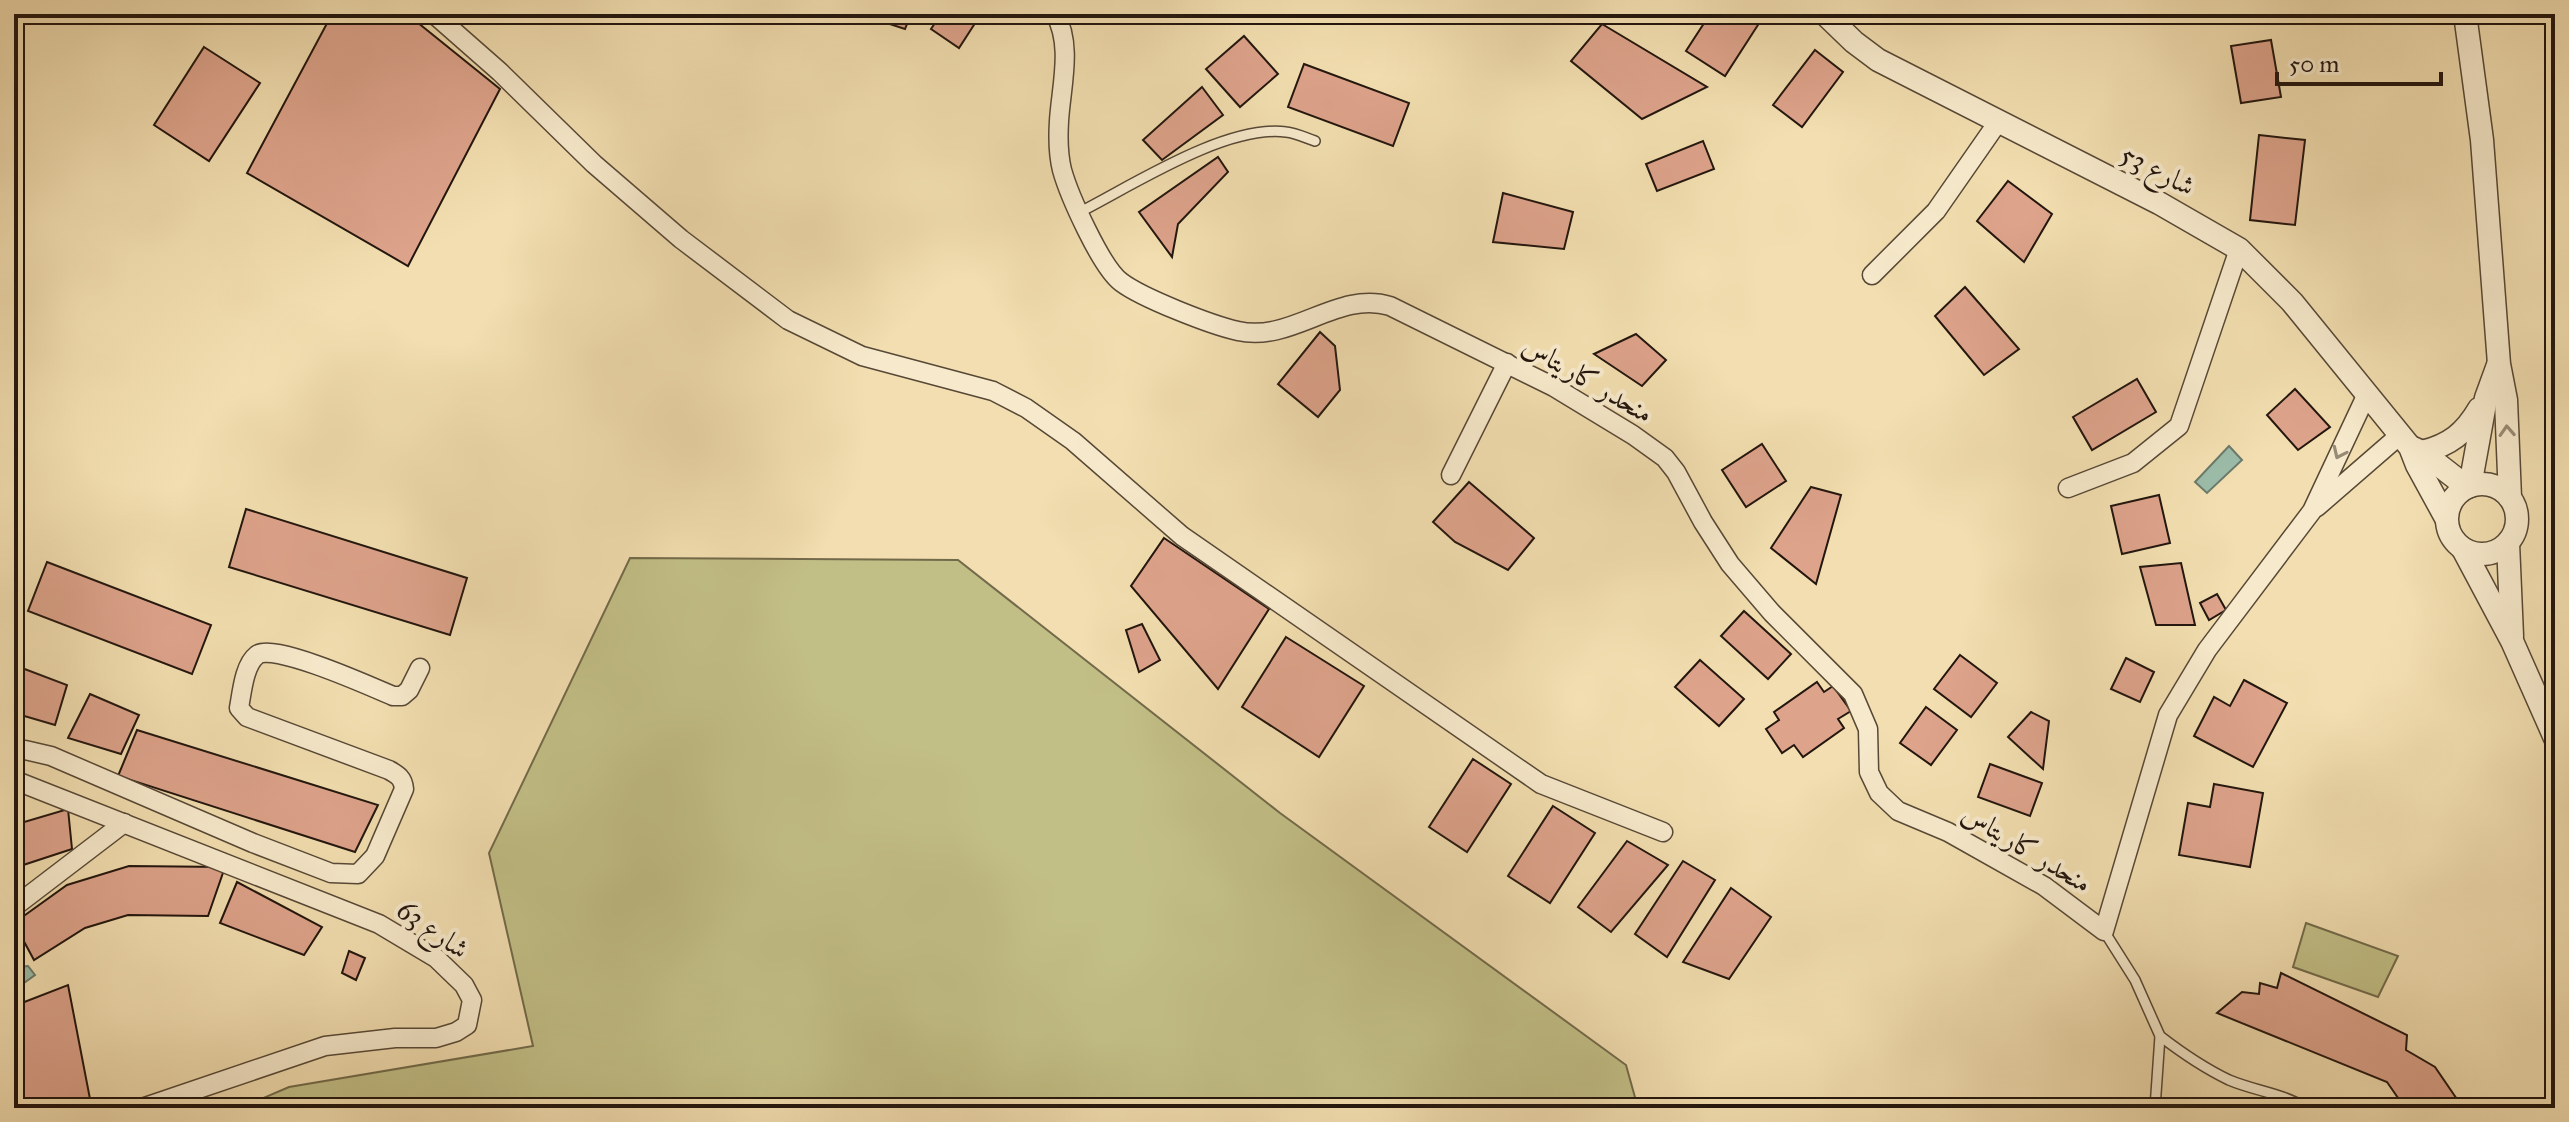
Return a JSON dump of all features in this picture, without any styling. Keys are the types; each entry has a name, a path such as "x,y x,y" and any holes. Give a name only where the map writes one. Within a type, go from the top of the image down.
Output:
{"street":[{"path":"434,14 500,72 594,164 681,239 788,320 862,356 1010,398 1073,441 1182,536 1541,784 1663,832"},
{"name":"منحدر كاريتاس","path":"1055,14 1064,42 1059,123 1062,171 1099,256 1118,280 1134,291 1219,325 1256,334 1279,330 1355,302 1373,301 1390,306 1578,401 1665,458 1730,564 1772,613 1853,694 1868,729 1872,782 1879,793 1898,811 1948,832 2016,869 2069,903 2104,931"},
{"name":"شارع 53","path":"1825,14 1878,60 2159,203 2239,249 2300,311 2366,396 2411,445"},
{"path":"2463,549 2479,555 2495,553 2508,543 2516,529 2517,513 2510,498 2506,400 2499,364 2482,140 2465,14"},
{"path":"1872,275 1936,211 1998,122"},
{"path":"2068,488 2133,463 2179,426 2239,249"},
{"path":"1451,475 1507,363"},
{"path":"2468,487 2486,398 2499,364"},
{"path":"2104,931 2168,715 2207,650 2312,511 2366,396"},
{"path":"2312,511 2411,445 2443,446 2460,435 2468,428 2486,398"},
{"path":"2411,445 2468,487"},
{"path":"2411,445 2417,465 2446,518 2454,541 2463,549 2512,641 2555,738"},
{"path":"2446,518 2456,495 2468,487 2485,484 2499,488 2510,498"},
{"path":"2508,543 2512,641"},
{"path":"14,750 51,756 331,873 358,874 375,856 404,789 404,782 389,770 247,717 239,708 245,681 255,656 263,651 326,669 393,696 407,694 420,668"},
{"name":"شارع 63","path":"14,780 379,924 436,958 464,985 472,1000 467,1025 456,1032 436,1038 395,1038 325,1046 142,1108"},
{"path":"14,907 124,823"}],"lane":[{"path":"1080,212 1213,144 1247,135 1285,131 1315,141"},
{"path":"2104,931 2135,980 2160,1036 2155,1108"},
{"path":"2160,1036 2199,1064 2232,1081 2290,1098 2306,1108"}],"shaded area":[{"path":"2229,446 2242,460 2207,493 2195,482"},
{"path":"630,558 958,560 1280,813 1626,1065 1638,1108 240,1108 289,1087 533,1046 489,853"},
{"path":"2306,923 2398,956 2378,997 2293,967"},
{"path":"14,963 17,967 28,966 35,975 24,983 14,981"}],"building":[{"path":"332,14 407,14 500,89 408,266 247,173"},
{"path":"870,14 911,14 905,29 868,17"},
{"path":"941,14 981,14 959,48 931,29"},
{"path":"1710,14 1765,14 1725,76 1686,51"},
{"path":"1602,24 1707,87 1642,119 1571,61"},
{"path":"1244,36 1278,74 1240,107 1206,69"},
{"path":"2271,40 2281,97 2241,103 2231,46"},
{"path":"204,47 260,83 209,161 154,125"},
{"path":"1815,50 1843,72 1802,127 1773,105"},
{"path":"1304,64 1409,103 1393,146 1288,107"},
{"path":"1202,87 1223,115 1162,160 1143,140"},
{"path":"2259,135 2305,140 2295,225 2250,220"},
{"path":"1703,141 1714,169 1657,191 1646,164"},
{"path":"1218,157 1228,172 1178,224 1172,257 1139,212"},
{"path":"2008,181 2052,214 2024,262 1977,221"},
{"path":"1503,193 1573,212 1564,249 1493,242"},
{"path":"1965,287 2019,349 1984,375 1935,316"},
{"path":"1320,332 1335,346 1340,390 1318,417 1278,384"},
{"path":"1636,334 1666,360 1642,386 1594,354"},
{"path":"2137,379 2156,412 2092,450 2073,417"},
{"path":"2295,389 2330,427 2298,450 2267,415"},
{"path":"1762,444 1786,481 1746,507 1722,470"},
{"path":"1469,482 1534,538 1508,570 1455,542 1433,522"},
{"path":"1811,487 1841,495 1816,584 1771,548"},
{"path":"2159,495 2170,543 2122,554 2111,506"},
{"path":"246,509 467,578 450,635 229,567"},
{"path":"1164,538 1269,609 1218,689 1131,586"},
{"path":"47,562 211,625 192,674 28,611"},
{"path":"2181,563 2195,625 2156,625 2140,567"},
{"path":"2217,594 2226,610 2209,620 2200,603"},
{"path":"1744,611 1791,654 1768,679 1721,636"},
{"path":"1142,624 1160,660 1139,672 1126,630"},
{"path":"1286,637 1364,686 1319,757 1242,707"},
{"path":"1960,655 1997,683 1971,717 1934,689"},
{"path":"2126,658 2154,672 2140,702 2111,689"},
{"path":"1700,660 1744,699 1719,726 1675,687"},
{"path":"14,665 67,685 55,725 14,713"},
{"path":"2244,680 2287,703 2253,767 2194,736 2214,697 2230,706"},
{"path":"1817,682 1824,692 1833,686 1851,711 1838,719 1844,728 1803,757 1794,745 1782,753 1766,729 1779,720 1774,712"},
{"path":"90,694 139,715 121,754 68,738"},
{"path":"1926,707 1957,730 1931,765 1900,743"},
{"path":"2031,712 2049,721 2043,769 2008,737"},
{"path":"137,730 378,805 355,852 118,776"},
{"path":"1473,759 1511,784 1467,852 1429,827"},
{"path":"1990,764 2042,783 2030,816 1978,797"},
{"path":"2214,784 2263,793 2250,867 2179,855 2188,803 2210,807"},
{"path":"1553,806 1595,833 1550,903 1508,876"},
{"path":"68,809 72,849 14,868 14,825"},
{"path":"1627,841 1668,865 1611,932 1578,907"},
{"path":"1683,861 1715,880 1667,957 1635,934"},
{"path":"129,866 225,867 208,916 128,915 85,928 34,960 14,923 67,885"},
{"path":"237,882 322,927 304,955 220,923"},
{"path":"1731,888 1771,917 1729,979 1683,962"},
{"path":"349,951 365,958 356,980 342,973"},
{"path":"2281,973 2407,1035 2406,1050 2435,1067 2463,1108 2405,1108 2387,1082 2217,1013 2242,992 2259,994 2260,983 2277,988"},
{"path":"68,985 91,1104 14,1106 14,1006"},
{"path":"2227,1100 2262,1108 2225,1108"}]}
